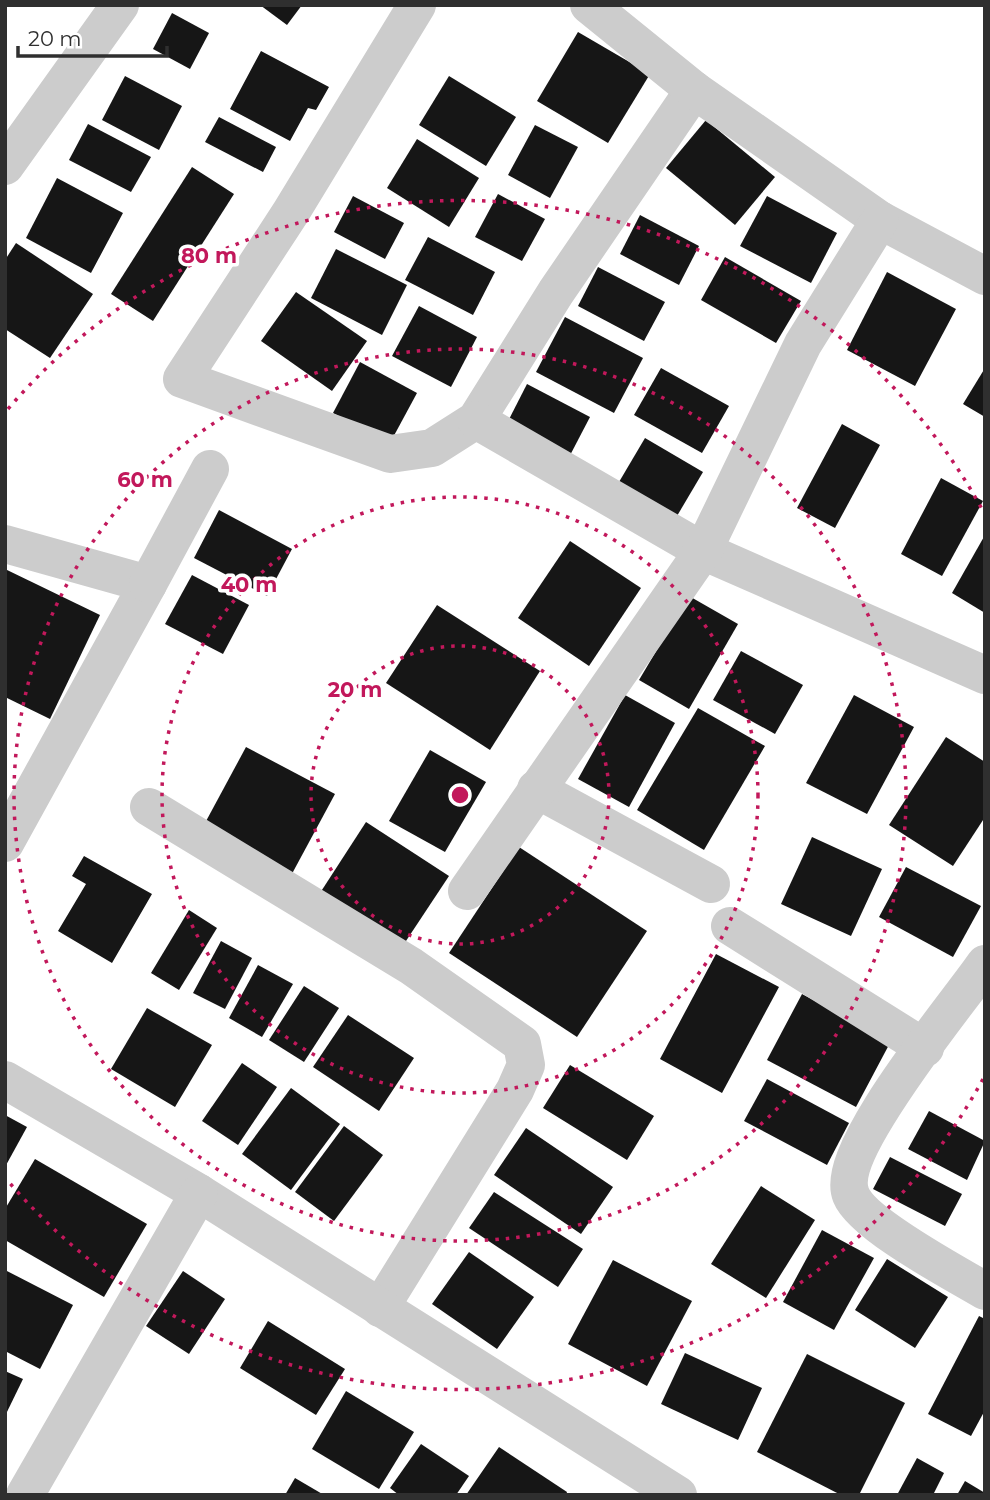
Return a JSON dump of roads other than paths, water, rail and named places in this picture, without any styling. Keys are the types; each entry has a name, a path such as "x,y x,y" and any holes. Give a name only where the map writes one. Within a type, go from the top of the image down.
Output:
{"street":[{"path":"5,166 120,5"},
{"path":"418,5 291,212 182,379 390,454 432,448 476,420 556,292 694,90"},
{"path":"589,5 694,90 880,220 985,276"},
{"path":"467,891 703,551 803,344 880,220"},
{"path":"476,420 703,551 985,674"},
{"path":"5,843 210,469"},
{"path":"5,544 148,584"},
{"path":"536,789 710,884"},
{"path":"149,807 411,966 522,1044 526,1065 515,1090 380,1308"},
{"path":"730,926 925,1048"},
{"path":"984,967 880,1107 848,1174 850,1195 859,1208 887,1231 985,1291"},
{"path":"5,1080 199,1193 678,1495"},
{"path":"25,1495 199,1193"}]}
